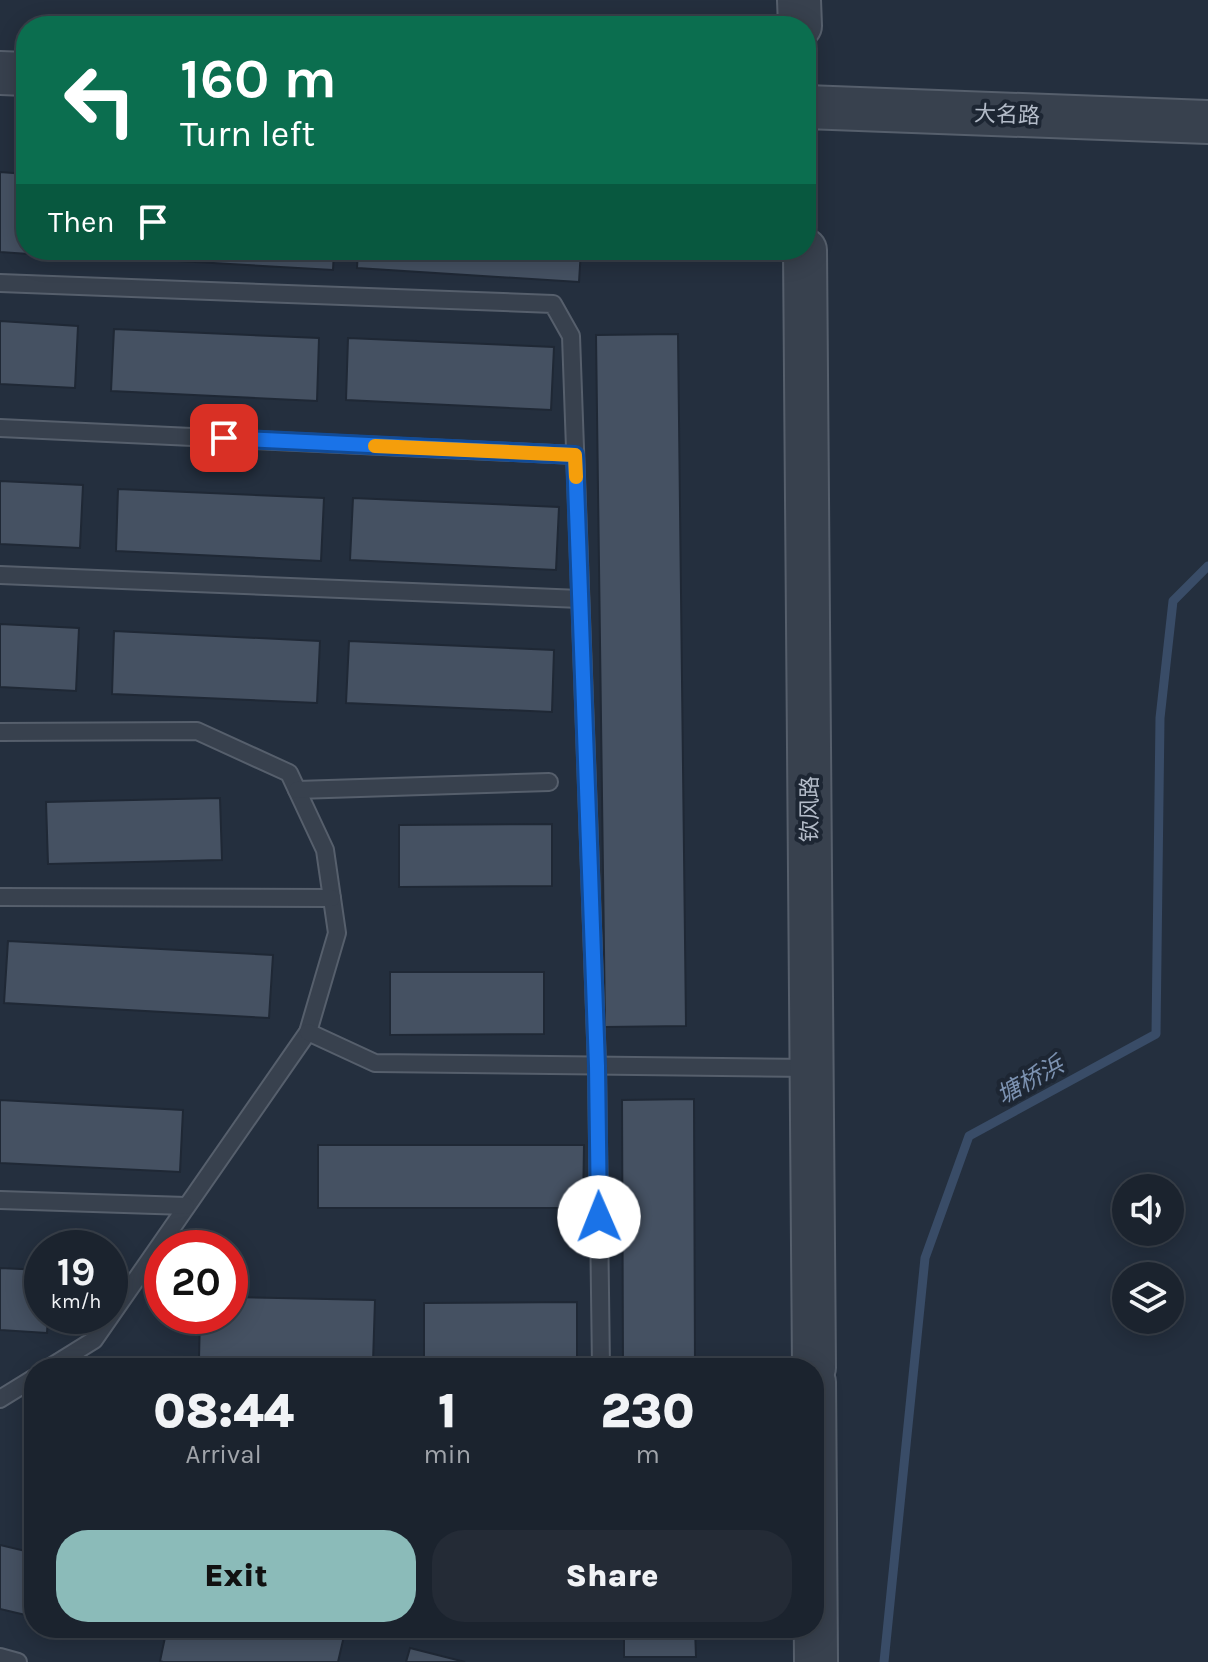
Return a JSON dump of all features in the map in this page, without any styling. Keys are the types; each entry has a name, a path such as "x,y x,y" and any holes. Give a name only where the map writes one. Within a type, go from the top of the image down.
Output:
{"street":[{"name":"大名路","path":"816,107 1208,122"},
{"name":"钦风路","path":"805,260 814,1358"},
{"path":"816,1638 816,1662"}],"lane":[{"path":"0,283 553,304 571,336 597,1066 601,1358"},
{"path":"0,428 575,455"},
{"path":"0,575 580,599"},
{"path":"0,732 197,731 289,773 325,850 337,933 308,1032 94,1340 74,1358"},
{"path":"297,790 549,782"},
{"path":"0,897 332,898"},
{"path":"308,1032 375,1063 811,1068"},
{"path":"0,1200 186,1206"},
{"path":"0,1399 24,1384"},
{"path":"0,1657 18,1662"}],"building":[{"path":"0,172 16,173 16,253 0,252"},
{"path":"161,260 334,260 333,270"},
{"path":"357,260 580,260 579,282 357,268"},
{"path":"0,321 78,326 75,388 0,384"},
{"path":"114,329 319,338 317,401 111,391"},
{"path":"678,334 686,1026 605,1027 596,335"},
{"path":"348,338 554,347 551,410 346,400"},
{"path":"0,481 83,485 80,548 0,544"},
{"path":"118,489 324,498 321,561 116,551"},
{"path":"353,498 559,507 556,570 350,560"},
{"path":"0,624 79,628 76,691 0,687"},
{"path":"114,631 320,641 317,703 112,694"},
{"path":"349,641 554,650 552,712 346,703"},
{"path":"220,798 222,860 48,864 46,802"},
{"path":"552,824 552,886 399,887 399,825"},
{"path":"8,941 273,955 269,1018 4,1003"},
{"path":"390,972 544,972 544,1034 390,1035"},
{"path":"694,1099 695,1358 623,1358 622,1100"},
{"path":"0,1100 183,1110 180,1172 0,1163"},
{"path":"318,1145 584,1145 583,1208 318,1208"},
{"path":"0,1268 24,1269 24,1332 0,1330"},
{"path":"248,1297 375,1300 373,1358 199,1358 200,1334 248,1334"},
{"path":"577,1302 577,1358 424,1358 424,1303"},
{"path":"0,1545 24,1551 24,1615 0,1609"},
{"path":"165,1638 344,1638 338,1662 160,1661"},
{"path":"624,1638 695,1638 696,1657 624,1657"},
{"path":"410,1648 465,1662 406,1662"}],"waterway":[{"name":"塘桥浜","path":"884,1662 925,1258 969,1136 1156,1034 1160,718 1173,601 1208,566"}],"slow traffic":[{"path":"375,446 575,455 576,477"}],"route":[{"path":"224,438 575,455 597,1066 599,1217"}]}
